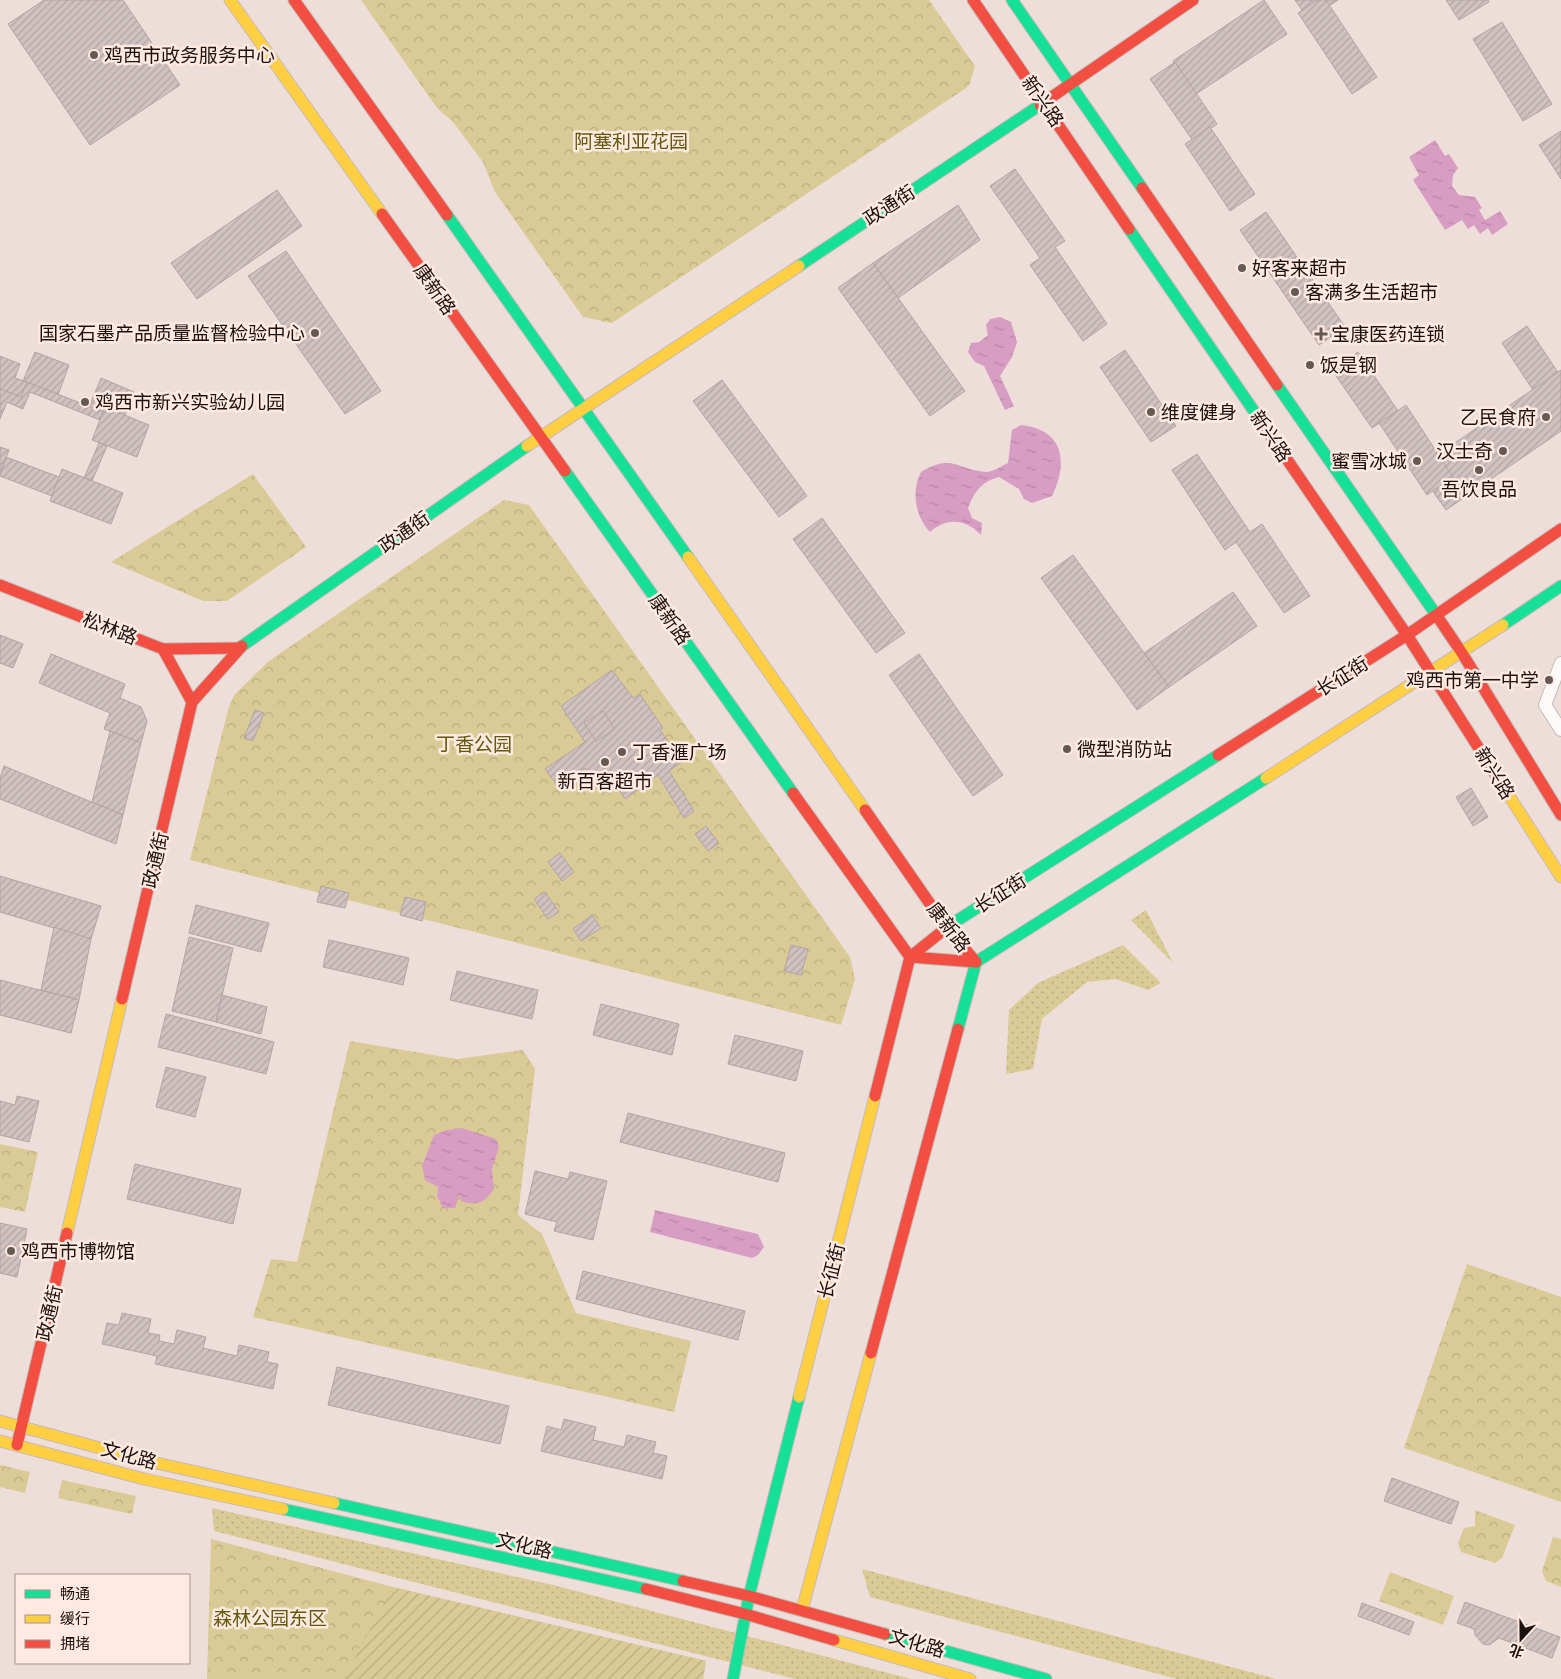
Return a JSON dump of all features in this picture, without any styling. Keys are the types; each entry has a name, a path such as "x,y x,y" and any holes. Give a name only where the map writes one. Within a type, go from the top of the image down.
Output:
{"main road":[{"name":"康新路","path":"230,0 910,956 976,962"},
{"name":"康新路","path":"294,0 584,406 946,927 976,962"},
{"name":"新兴路","path":"973,0 1407,635 1561,877"},
{"name":"新兴路","path":"1012,0 1462,653 1561,815"},
{"name":"政通街","path":"17,1445 192,702 240,648 584,406 1044,103 1194,0"},
{"name":"长征街","path":"733,1679 749,1596 910,956 946,927 1407,635 1561,529"},
{"name":"松林路","path":"0,585 163,649"},
{"path":"802,1610 976,962 1432,673 1561,586"},
{"path":"192,702 163,649 240,648"},
{"name":"文化路","path":"0,1421 148,1461 749,1596 1046,1679"},
{"name":"文化路","path":"0,1440 144,1479 645,1590 745,1614 970,1679"}],"street":[{"path":"1561,663 1545,705 1561,730"}],"green space":[{"name":"阿塞利亚花园","path":"361,0 929,0 975,66 969,86 612,323 583,317 495,192 483,162 453,122 437,108"},
{"path":"253,474 306,547 227,601 203,601 111,562"},
{"name":"丁香公园","path":"504,500 529,505 850,957 855,979 841,1025 190,860 229,706 235,694 269,661"},
{"path":"1146,910 1173,963 1131,920"},
{"path":"1123,945 1161,983 1148,990 1116,979 1087,982 1042,1019 1033,1069 1006,1074 1009,1010 1038,983"},
{"path":"350,1041 457,1059 523,1050 535,1069 518,1215 542,1234 576,1313 691,1341 674,1412 253,1317 271,1259 297,1262"},
{"path":"0,1144 38,1152 25,1212 0,1207"},
{"path":"1467,1264 1561,1297 1561,1502 1404,1448"},
{"path":"0,1465 30,1472 25,1493 0,1487"},
{"path":"62,1480 136,1496 132,1514 58,1498"},
{"path":"212,1508 557,1586 911,1679 795,1679 214,1531"},
{"path":"1475,1510 1515,1525 1502,1558 1495,1563 1461,1552 1458,1543 1464,1528 1475,1526"},
{"path":"1553,1537 1561,1539 1561,1587 1546,1581 1542,1571"},
{"name":"森林公园东区","path":"211,1539 393,1587 706,1661 703,1679 207,1679"},
{"path":"862,1569 1277,1679 1177,1679 870,1597"},
{"path":"1390,1572 1454,1596 1443,1625 1379,1601"},
{"path":"393,1587 706,1661 703,1679 343,1679"}],"water":[{"path":"1435,140 1445,156 1449,154 1458,168 1453,175 1452,186 1459,195 1475,197 1482,208 1479,210 1485,220 1500,211 1508,224 1492,235 1488,228 1480,234 1474,225 1468,229 1462,220 1445,230 1413,180 1419,175 1409,157"},
{"path":"1000,317 1011,322 1017,342 1012,357 1000,376 1014,406 1005,410 984,366 975,362 968,352 971,343 979,342 988,335 986,325 990,319"},
{"path":"1021,425 1036,428 1047,434 1059,450 1061,460 1060,472 1052,496 1032,503 1024,499 1019,489 999,477 979,488 968,508 972,518 982,523 981,535 969,526 956,522 943,524 930,532 921,519 916,503 916,487 921,472 932,466 948,463 976,471 986,472 997,469 1008,463 1012,430"},
{"path":"462,1128 496,1139 499,1147 492,1169 494,1189 480,1202 467,1203 461,1201 460,1194 455,1208 443,1208 437,1196 438,1187 425,1180 422,1166 434,1135 447,1130"},
{"path":"655,1210 758,1234 764,1247 758,1255 752,1258 650,1232"}],"building":[{"name":"鸡西市政务服务中心","path":"44,0 123,0 180,85 90,145 8,24"},
{"path":"1264,0 1287,34 1196,94 1173,61"},
{"path":"1295,0 1338,0 1308,19"},
{"path":"1317,0 1326,0 1377,77 1352,94 1298,13"},
{"path":"1446,0 1488,0 1489,2 1459,20"},
{"path":"1502,22 1552,104 1523,121 1473,39"},
{"path":"1175,62 1217,124 1193,141 1150,79"},
{"path":"1210,127 1255,194 1230,211 1185,144"},
{"path":"1561,131 1561,179 1539,145"},
{"path":"1015,169 1065,241 1055,247 1107,324 1083,341 1030,265 1040,258 990,186"},
{"name":"国家石墨产品质量监督检验中心","path":"277,190 302,226 197,299 171,263"},
{"path":"958,205 980,240 898,298 873,263"},
{"path":"1266,212 1345,327 1319,345 1240,230"},
{"name":"国家石墨产品质量监督检验中心","path":"286,251 381,391 345,414 248,276"},
{"path":"873,263 965,391 930,416 838,288"},
{"path":"1527,326 1561,377 1561,400 1546,410 1502,343"},
{"path":"1125,350 1176,426 1151,442 1100,367"},
{"path":"35,352 69,365 58,395 23,381"},
{"path":"1358,352 1398,411 1372,428 1332,370"},
{"path":"0,356 20,364 15,378 27,382 21,397 0,389"},
{"path":"1561,370 1561,431 1446,510 1417,469"},
{"path":"101,378 134,392 123,420 89,407"},
{"path":"722,380 807,496 779,517 693,401"},
{"path":"27,382 103,412 100,420 30,392 23,409 7,402 0,419 0,389 21,397"},
{"path":"1406,405 1453,477 1427,495 1379,423"},
{"path":"105,407 149,425 137,457 92,440"},
{"path":"99,443 107,446 92,481 84,478"},
{"path":"0,447 9,450 0,473"},
{"path":"1197,454 1250,532 1262,524 1310,596 1284,613 1236,542 1225,550 1172,470"},
{"path":"6,457 59,477 52,496 0,476"},
{"path":"62,469 123,493 111,524 50,501"},
{"path":"822,518 905,633 876,653 793,539"},
{"path":"1073,555 1169,687 1137,710 1041,578"},
{"path":"1233,592 1257,626 1169,687 1144,653"},
{"path":"0,635 23,644 13,668 0,663"},
{"path":"51,654 125,684 120,698 141,707 147,721 141,743 104,729 110,713 39,683"},
{"path":"919,654 1003,775 973,796 889,675"},
{"name":"丁香滙广场","path":"612,670 633,698 640,694 663,728 660,730 682,762 669,771 694,811 684,818 658,775 625,799 611,776 598,785 585,768 558,786 545,769 585,742 561,706"},
{"path":"255,710 264,713 253,741 244,738"},
{"path":"603,711 615,729 596,741 584,723"},
{"path":"110,731 141,743 123,815 92,802"},
{"path":"4,766 123,815 116,844 0,799 0,778"},
{"path":"1471,788 1488,817 1473,826 1456,797"},
{"path":"706,826 719,843 708,851 695,834"},
{"path":"560,853 574,872 562,881 548,862"},
{"path":"0,876 101,906 91,939 0,912"},
{"path":"321,886 349,893 345,908 317,902"},
{"path":"545,892 559,912 548,919 534,899"},
{"path":"405,897 426,902 422,921 400,915"},
{"path":"196,905 269,923 261,952 189,933"},
{"path":"592,915 601,928 581,941 573,929"},
{"path":"54,927 91,939 79,1000 41,990"},
{"path":"189,937 233,948 216,1022 172,1011"},
{"path":"329,940 409,958 403,985 323,967"},
{"path":"791,945 808,949 801,975 784,971"},
{"path":"457,971 538,990 532,1019 450,1000"},
{"path":"0,980 79,1000 71,1033 0,1015"},
{"path":"222,995 267,1007 261,1034 216,1022"},
{"path":"601,1004 679,1024 672,1055 593,1035"},
{"path":"166,1014 274,1042 266,1074 158,1047"},
{"path":"735,1035 803,1051 796,1081 728,1064"},
{"path":"166,1067 206,1077 195,1117 156,1107"},
{"path":"17,1096 39,1101 29,1142 0,1135 0,1101 15,1105"},
{"path":"628,1113 785,1153 778,1182 620,1142"},
{"path":"135,1164 241,1189 233,1224 127,1199"},
{"path":"535,1171 568,1179 570,1172 607,1181 593,1240 554,1231 557,1222 525,1214"},
{"name":"鸡西市博物馆","path":"0,1223 27,1229 17,1277 0,1273"},
{"path":"583,1271 745,1311 738,1340 576,1299"},
{"path":"122,1313 151,1319 148,1333 160,1335 159,1341 174,1344 177,1330 206,1337 203,1348 237,1356 239,1345 269,1352 267,1362 278,1364 273,1389 155,1364 157,1356 102,1344 107,1323 119,1325"},
{"path":"337,1367 509,1406 500,1444 328,1405"},
{"path":"564,1419 596,1427 593,1440 624,1447 627,1435 656,1442 653,1453 667,1456 662,1479 541,1451 547,1426 561,1430"},
{"path":"1392,1478 1459,1502 1451,1524 1384,1501"},
{"path":"1465,1602 1560,1637 1552,1658 1499,1638 1489,1645 1483,1644 1475,1635 1474,1629 1457,1623"},
{"path":"1362,1603 1414,1622 1409,1635 1358,1616"}],"traffic: fast":[{"path":"1012,0 1142,188"},
{"path":"799,266 1040,105"},
{"path":"447,215 688,557"},
{"path":"1129,229 1258,417"},
{"path":"1277,385 1437,616"},
{"path":"242,646 527,446"},
{"path":"565,471 793,793"},
{"path":"1503,625 1561,586"},
{"path":"950,925 1218,755"},
{"path":"958,1029 976,962 1266,778"},
{"path":"733,1679 749,1596 799,1397"},
{"path":"334,1503 683,1581"},
{"path":"283,1509 646,1589"},
{"path":"885,1634 1046,1679"}],"traffic: slow":[{"path":"230,0 382,214"},
{"path":"527,446 799,266"},
{"path":"688,557 865,810"},
{"path":"1266,778 1503,625"},
{"path":"1499,780 1561,877"},
{"path":"67,1233 122,999"},
{"path":"799,1397 875,1096"},
{"path":"802,1610 871,1353"},
{"path":"0,1421 148,1461 334,1503"},
{"path":"0,1441 144,1479 283,1509"},
{"path":"834,1640 970,1679"}],"traffic: jam":[{"path":"294,0 447,215"},
{"path":"973,0 1129,229"},
{"path":"1040,105 1193,0"},
{"path":"1142,188 1277,385"},
{"path":"382,214 565,471"},
{"path":"1258,417 1407,635 1499,780"},
{"path":"1218,755 1407,635 1561,529"},
{"path":"0,585 163,649 192,702"},
{"path":"1437,616 1462,653 1561,815"},
{"path":"122,999 192,702 242,646"},
{"path":"163,649 240,648"},
{"path":"793,793 910,957 976,962"},
{"path":"865,810 946,927 976,962"},
{"path":"875,1096 910,957 950,925"},
{"path":"871,1353 958,1029"},
{"path":"17,1445 67,1233"},
{"path":"683,1581 749,1596 885,1634"},
{"path":"646,1589 745,1614 834,1640"}],"place":[{"name":"鸡西市政务服务中心","path":"94,55"},
{"name":"好客来超市","path":"1242,268"},
{"name":"客满多生活超市","path":"1295,292"},
{"name":"国家石墨产品质量监督检验中心","path":"315,333"},
{"name":"宝康医药连锁","path":"1321,334"},
{"name":"饭是钢","path":"1310,365"},
{"name":"鸡西市新兴实验幼儿园","path":"85,402"},
{"name":"维度健身","path":"1151,412"},
{"name":"乙民食府","path":"1546,417"},
{"name":"汉士奇","path":"1503,451"},
{"name":"蜜雪冰城","path":"1417,461"},
{"name":"吾饮良品","path":"1479,470"},
{"name":"鸡西市第一中学","path":"1549,680"},
{"name":"微型消防站","path":"1067,749"},
{"name":"丁香滙广场","path":"622,752"},
{"name":"新百客超市","path":"605,762"},
{"name":"鸡西市博物馆","path":"11,1251"}]}
